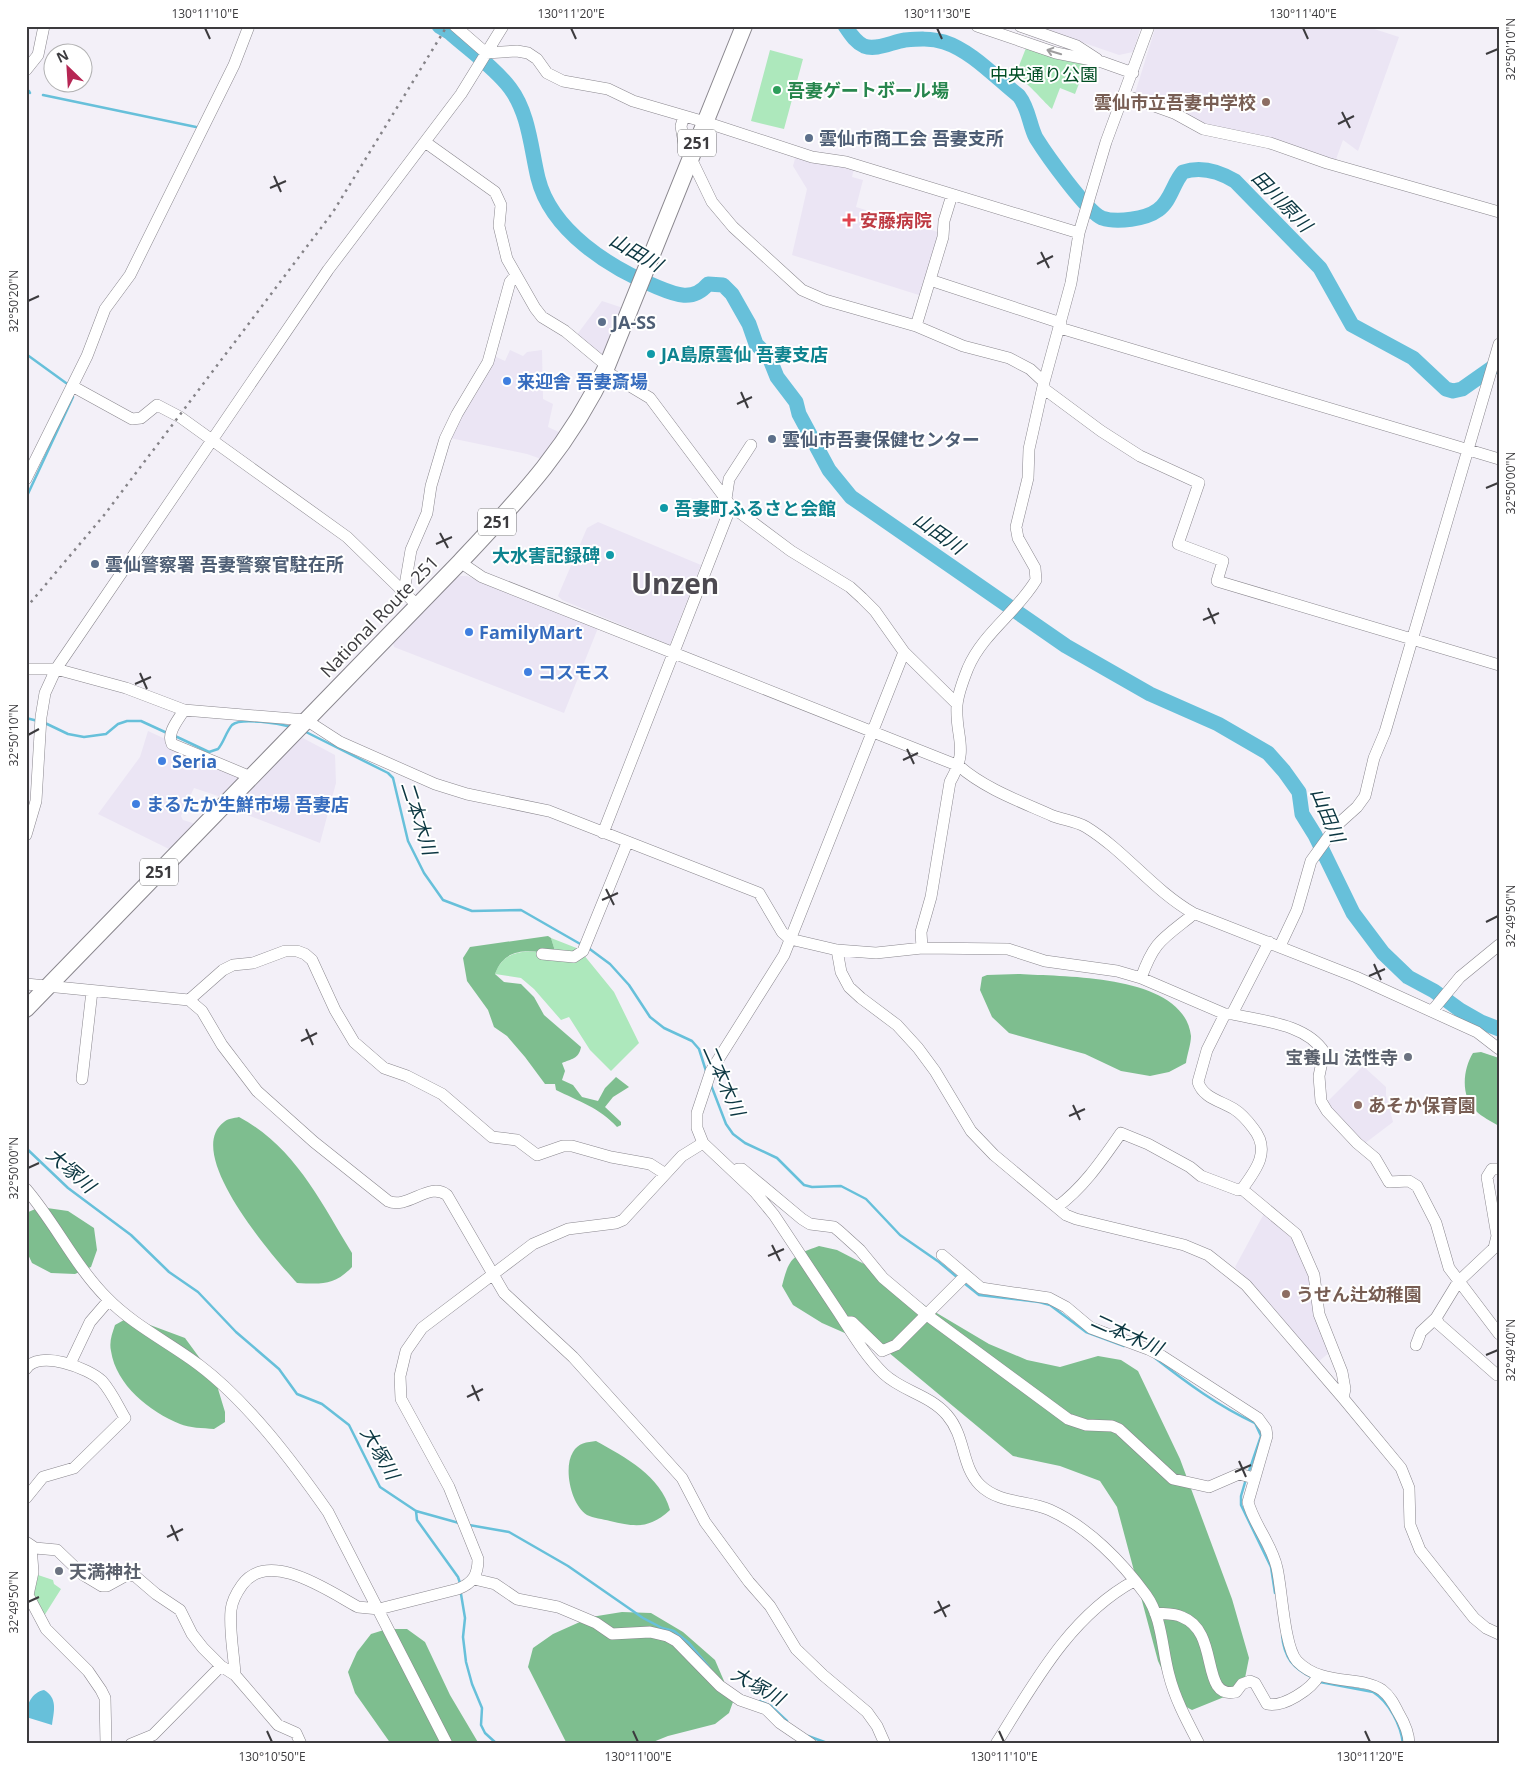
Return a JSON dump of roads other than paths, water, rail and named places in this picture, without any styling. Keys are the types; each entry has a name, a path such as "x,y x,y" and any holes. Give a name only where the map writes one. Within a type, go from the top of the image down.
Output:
{"highway":[{"name":"National Route 251","path":"26,1009 460,562 529,489 561,448 579,420 606,368 744,26"}],"street":[{"path":"26,70 38,55 44,26"},
{"path":"26,479 87,356 105,309 130,275 234,65 249,26"},
{"path":"456,26 484,55"},
{"path":"26,835 36,801 41,720 45,693 56,669 323,278 425,142 472,75 503,26"},
{"path":"977,26 1056,53 1102,62 1133,72"},
{"path":"1014,39 1019,26 1076,46 1102,62"},
{"path":"922,948 920,932 931,897 950,782 959,766 961,754 957,704 968,668 977,653 1033,584 1036,576 1035,568 1018,538 1016,526 1028,478 1029,449 1043,385 1071,283 1079,233 1106,142 1149,26"},
{"path":"484,55 517,51 528,53 537,59 547,73 562,81 608,89 633,102 706,122 812,157 846,162 1079,233"},
{"path":"1124,95 1174,113 1203,129 1270,143 1327,163 1499,212"},
{"path":"684,116 682,137 712,202 733,227 802,290 825,300 916,326 963,346 1021,364 1043,385 1101,432 1140,456 1199,483 1178,544 1223,560 1217,581 1499,665"},
{"path":"425,142 495,192 500,205 499,226 502,242 515,276 542,316 565,331 606,368 650,398 729,502 791,551 850,587 874,610 904,652 957,704"},
{"path":"916,326 943,237 944,221 952,194"},
{"path":"404,591 411,550 427,513 431,486 445,439 456,414 488,362 510,282 515,276"},
{"path":"930,280 1060,325 1499,459"},
{"path":"1242,1189 1260,1162 1262,1152 1259,1135 1243,1115 1204,1094 1198,1082 1207,1050 1296,910 1311,862 1330,834 1357,808 1365,796 1374,758 1385,732 1499,344"},
{"path":"72,386 132,419 141,418 153,407 161,406 213,440 347,537 417,605"},
{"path":"602,833 674,652 729,502 729,479 752,445"},
{"path":"460,562 482,577 959,766 981,782 1054,816 1083,826 1099,836 1173,901 1192,912 1434,1008 1477,1032 1499,1049"},
{"path":"904,652 793,926 784,955 709,1076 696,1119 703,1143 756,1192 774,1215 846,1323 884,1374 898,1386 933,1403 945,1412 962,1442 972,1475 981,1486 993,1495 1051,1510 1078,1526 1118,1561 1147,1596 1155,1613 1175,1695 1199,1744"},
{"path":"26,669 56,669 126,688 184,710 300,726 435,784 467,794 549,811 759,893 782,932 790,939 837,950 876,953 922,948 1008,949 1045,961 1117,972 1141,978 1229,1014 1293,1028 1321,1047 1324,1052 1319,1076 1321,1101 1324,1106 1357,1143 1375,1158 1389,1182 1409,1181 1417,1186 1436,1223 1449,1268 1499,1334"},
{"path":"184,710 171,733 172,744 251,777"},
{"path":"542,954 574,957 580,954 627,843"},
{"path":"1141,978 1149,956 1157,944 1190,917 1192,912"},
{"path":"1434,1008 1447,991 1475,963 1499,945"},
{"path":"837,950 842,972 849,986 861,998 897,1025 918,1048 935,1071 971,1130 994,1155 1057,1207 1076,1220 1184,1246 1208,1254 1246,1285 1343,1398 1406,1478 1409,1488 1410,1525 1424,1556 1474,1618 1486,1628 1499,1634"},
{"path":"189,1000 223,970 233,965 253,963 285,951 297,951 312,960 335,1010 354,1042 384,1068 407,1076 442,1094 492,1137 517,1140 537,1154 563,1146 572,1146 611,1158 650,1164 664,1173"},
{"path":"26,984 189,1000 202,1012 229,1055 257,1091 314,1142 388,1201 398,1204 436,1191 447,1195 504,1293 572,1357 682,1478 705,1522 749,1582 770,1606 796,1649 823,1675 867,1712 877,1726 885,1744"},
{"path":"82,1079 92,990"},
{"path":"229,1055 229,1062 255,1097"},
{"path":"1057,1207 1070,1197 1097,1168 1121,1133 1148,1144 1190,1167 1201,1176 1238,1190 1242,1189 1296,1234 1314,1275 1319,1314 1342,1372 1345,1389 1343,1398"},
{"path":"235,1675 231,1610 244,1581 256,1574 270,1570 285,1572 306,1579 358,1607 379,1609 468,1586 478,1570 478,1559 449,1487 401,1400 400,1376 406,1351 422,1328 493,1272 533,1244 568,1229 616,1223 623,1220 664,1173 682,1156 703,1143"},
{"path":"734,1171 742,1169 810,1224 834,1227 860,1250 883,1278 927,1315 1068,1418 1086,1425 1112,1426 1119,1429 1173,1479 1209,1487 1250,1476"},
{"path":"1416,1345 1421,1332 1436,1318 1458,1282 1494,1248 1497,1236 1487,1177 1492,1169 1499,1169"},
{"path":"26,1189 49,1217 84,1272 109,1300 200,1365 229,1389 309,1484 328,1512 447,1744"},
{"path":"942,1255 962,1279 988,1290 1041,1296 1058,1302 1090,1328 1148,1348 1258,1418 1266,1429 1268,1436 1250,1476 1248,1502 1271,1548 1277,1567 1292,1654 1302,1666 1317,1678 1371,1685 1381,1689 1393,1703 1405,1725 1410,1744"},
{"path":"846,1323 852,1322 884,1352 896,1345 962,1279"},
{"path":"70,1364 90,1322 109,1300"},
{"path":"1436,1318 1439,1324 1497,1375 1499,1373"},
{"path":"26,1369 31,1363 39,1361 55,1360 70,1364 101,1380 125,1418 74,1468 43,1477 26,1498"},
{"path":"106,1744 105,1698 101,1690 88,1671 46,1629 28,1595 32,1578 29,1544 56,1550 82,1574 102,1586 127,1575 135,1576 156,1594 180,1610 192,1634 221,1666 235,1675 278,1724 296,1733 302,1744"},
{"path":"474,1579 496,1584 517,1599 558,1607 596,1623 612,1634 650,1632 667,1636 676,1641 720,1686 740,1700 766,1710 780,1723 811,1744"},
{"path":"996,1744 1041,1672 1070,1634 1107,1597 1134,1581"},
{"path":"1155,1613 1183,1617 1193,1624 1206,1642 1212,1677 1218,1688 1224,1692 1236,1692 1242,1684 1250,1680 1255,1682 1267,1704 1271,1705 1288,1700 1317,1678"},
{"path":"131,1744 153,1735 221,1666"}],"water":[{"path":"44,1690 51,1697 54,1705 52,1725 26,1717 30,1700 36,1693"}],"waterway":[{"name":"山田川","path":"439,26 449,32 489,66 510,88 525,120 538,178 545,197 555,215 569,231 602,258 620,269 671,292 690,295 702,290 708,284 723,285 732,294 749,324 756,344 769,357 777,377 796,402 799,414 829,470 851,497 1066,646 1150,694 1218,724 1268,753 1299,792 1302,814 1315,835 1353,913 1383,953 1408,977 1434,991 1460,1010 1481,1022 1499,1029"},
{"name":"田川原川","path":"845,26 853,37 864,46 879,47 905,40 929,39 954,46 974,58 1019,96 1041,146 1077,194 1102,218 1123,220 1139,218 1153,213 1169,197 1183,172 1203,170 1223,175 1235,181 1320,268 1352,325 1413,358 1446,389 1453,391 1462,389 1499,363"},
{"path":"43,95 196,127"},
{"path":"26,354 66,383"},
{"path":"26,498 73,397"},
{"name":"二本木川","path":"26,718 38,721"},
{"name":"二本木川","path":"45,723 68,734 84,737 106,734 118,724 127,721 141,721 167,733"},
{"name":"二本木川","path":"175,736 209,752 218,749 232,725 237,723 261,722 292,727"},
{"name":"二本木川","path":"304,731 388,773 393,778 408,841 424,873 443,900 472,911 521,910 582,945"},
{"name":"二本木川","path":"587,947 610,964 629,985 650,1017 664,1028 692,1041 699,1049 706,1071"},
{"name":"二本木川","path":"711,1085 726,1124 733,1134 745,1143 777,1158 804,1185 812,1187 841,1186 866,1199 900,1235 939,1262 958,1278"},
{"name":"大塚川","path":"26,1148 68,1188 131,1235 169,1272 198,1292 236,1332 279,1369 297,1394 322,1404 349,1425 380,1487 416,1511 459,1523"},
{"name":"二本木川","path":"964,1283 979,1295 1050,1305 1086,1332 1124,1346"},
{"name":"二本木川","path":"1155,1358 1203,1394 1255,1423 1261,1436 1248,1474"},
{"name":"二本木川","path":"1246,1479 1241,1496 1241,1505 1271,1567 1275,1593"},
{"path":"416,1511 417,1520 458,1577 460,1583"},
{"name":"大塚川","path":"469,1525 509,1532 568,1566 643,1618 662,1628 674,1631 689,1643 709,1667"},
{"path":"461,1594 465,1618 463,1637 466,1662 472,1684 482,1708 481,1725 485,1733 497,1744"},
{"name":"二本木川","path":"1282,1635 1287,1656 1295,1666 1313,1678"},
{"name":"二本木川","path":"1320,1682 1373,1692 1379,1696 1397,1722 1403,1744"},
{"name":"大塚川","path":"760,1701 771,1706 787,1721"},
{"name":"大塚川","path":"808,1736 830,1744"}],"railway":[{"path":"26,608 105,514 333,212 447,26"}],"place":[{"name":"吾妻ゲートボール場","path":"777,90"},
{"name":"雲仙市立吾妻中学校","path":"1266,102"},
{"name":"雲仙市商工会 吾妻支所","path":"809,138"},
{"name":"安藤病院","path":"849,220"},
{"name":"JA-SS","path":"602,322"},
{"name":"JA島原雲仙 吾妻支店","path":"651,354"},
{"name":"来迎舎 吾妻斎場","path":"507,381"},
{"name":"雲仙市吾妻保健センター","path":"772,439"},
{"name":"吾妻町ふるさと会館","path":"664,508"},
{"name":"大水害記録碑","path":"610,555"},
{"name":"雲仙警察署 吾妻警察官駐在所","path":"95,564"},
{"name":"FamilyMart","path":"469,632"},
{"name":"コスモス","path":"528,672"},
{"name":"Seria","path":"162,761"},
{"name":"まるたか生鮮市場 吾妻店","path":"136,804"},
{"name":"宝養山 法性寺","path":"1408,1057"},
{"name":"あそか保育園","path":"1358,1105"},
{"name":"うせん辻幼稚園","path":"1286,1294"},
{"name":"天満神社","path":"59,1571"}],"district":[{"name":"Unzen","path":"675,583"}],"park label":[{"name":"中央通り公園","path":"1044,74"}]}
